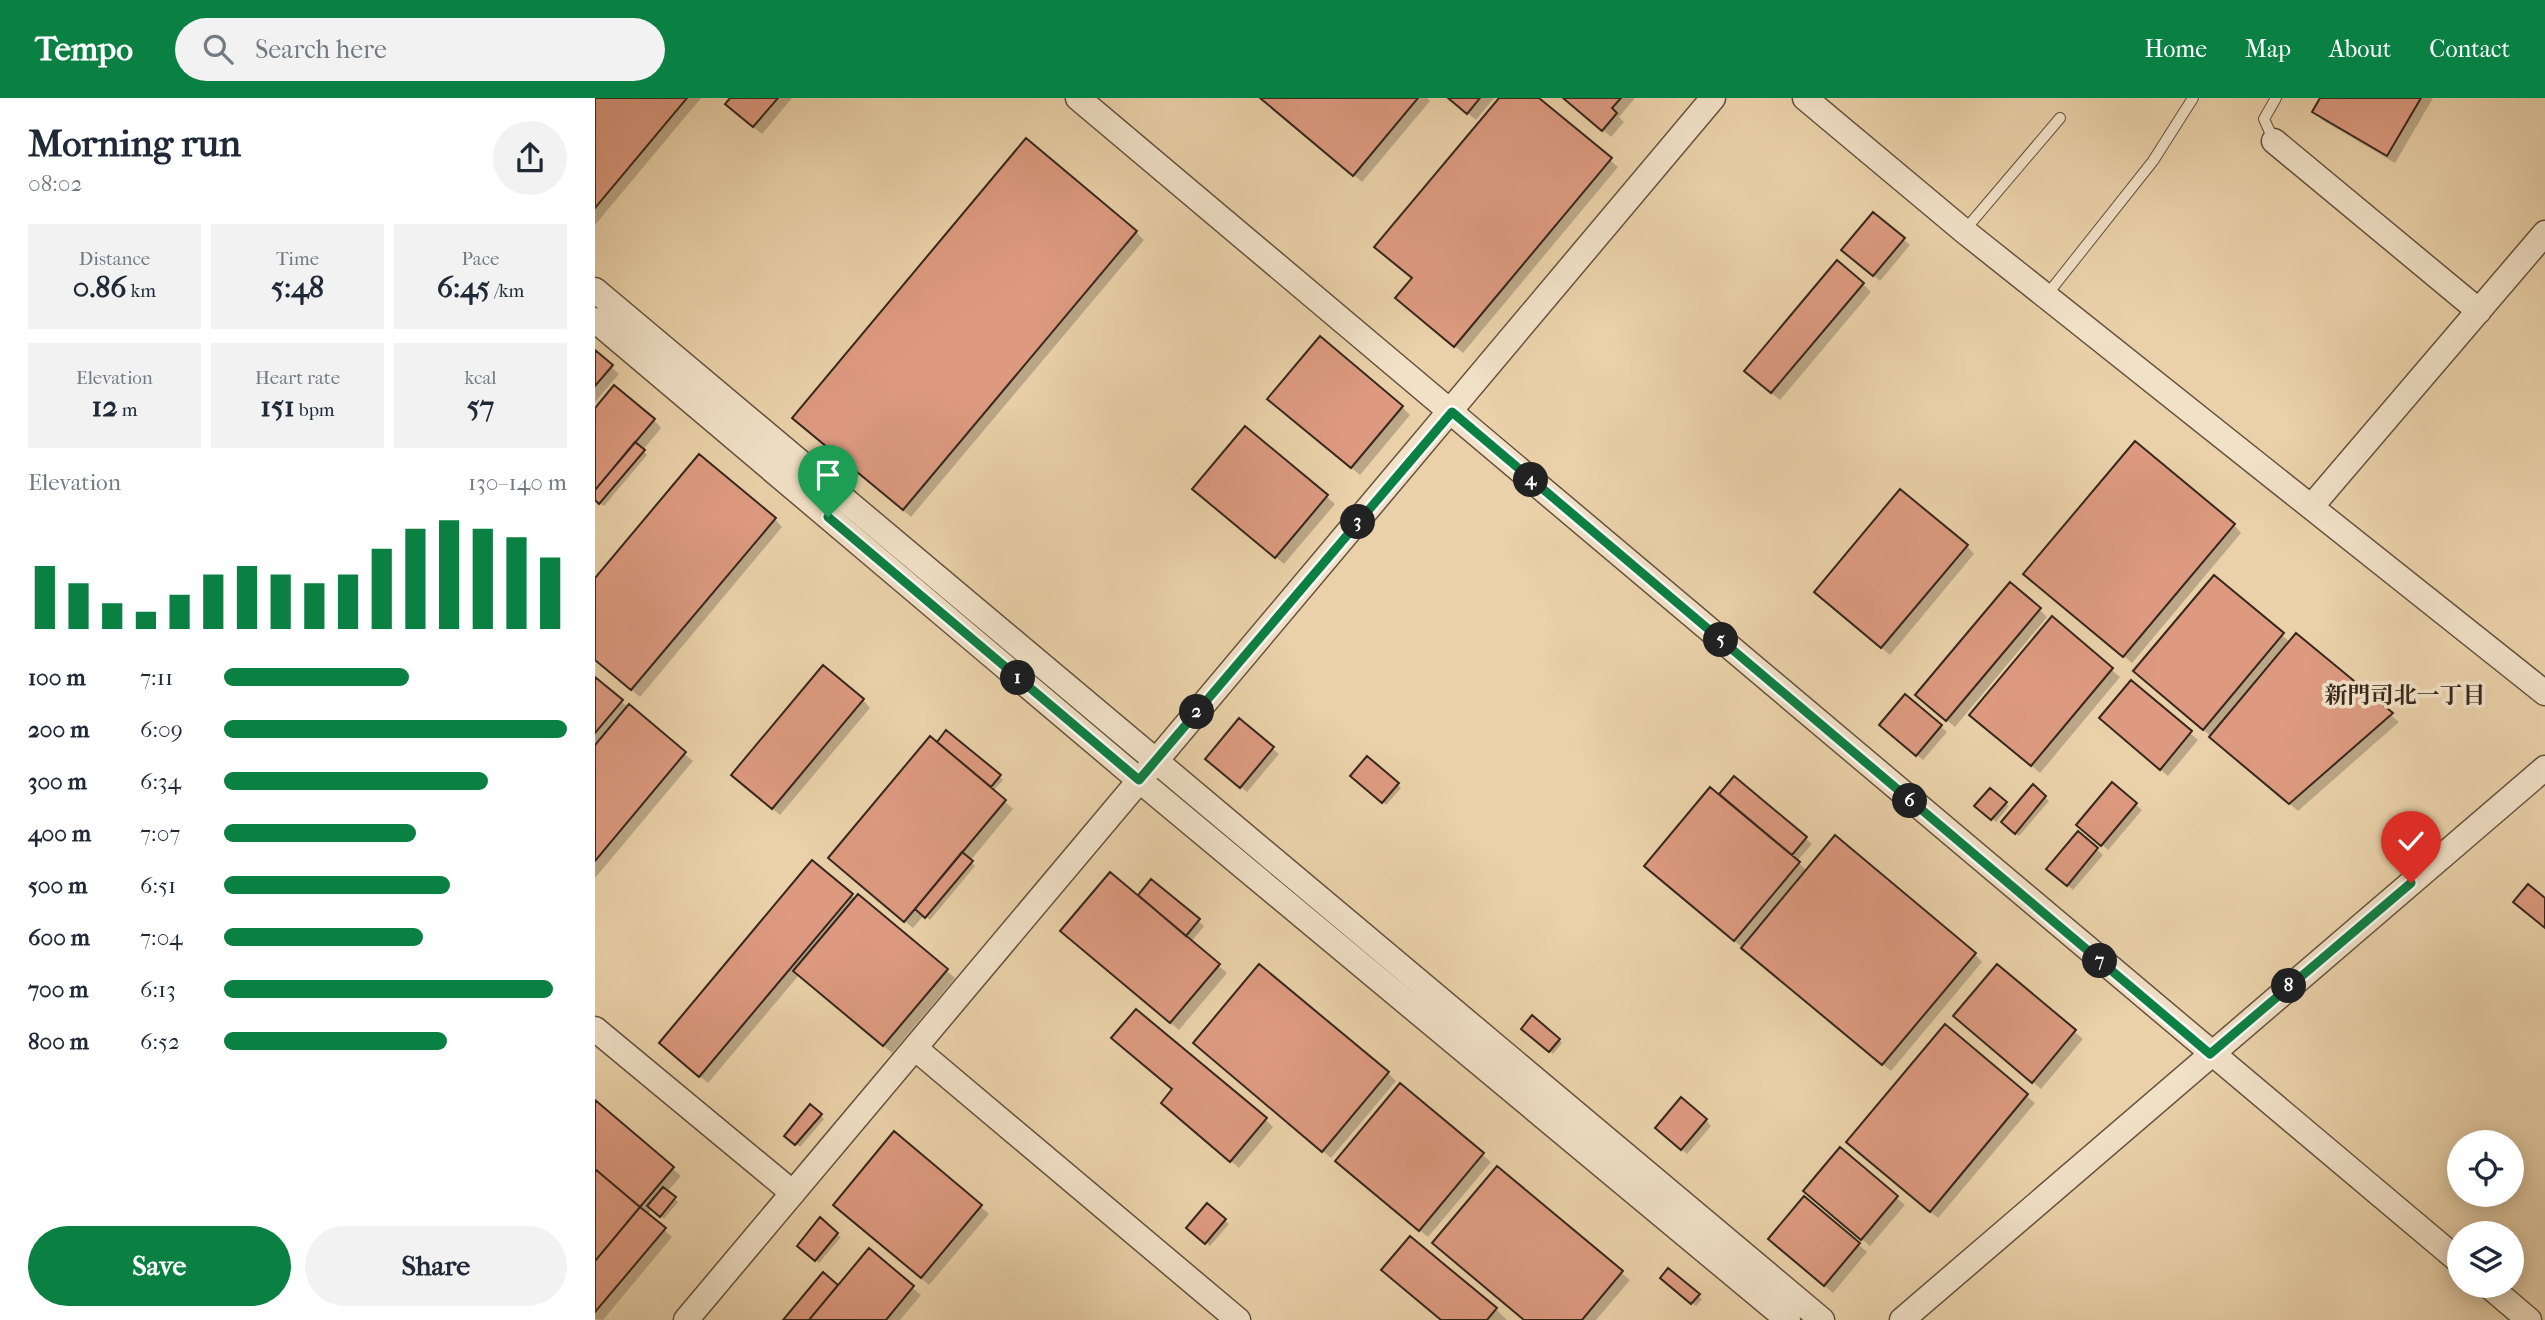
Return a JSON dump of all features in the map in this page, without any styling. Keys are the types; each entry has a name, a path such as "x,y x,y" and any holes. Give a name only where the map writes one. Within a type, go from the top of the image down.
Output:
{"street":[{"path":"1078,98 2447,1251"},
{"path":"686,1320 1452,412 1713,98"},
{"path":"1805,98 2046,297 2545,693"},
{"path":"2274,141 2479,311"},
{"path":"2311,508 2545,233"},
{"path":"595,290 1822,1320"},
{"path":"595,320 1139,780 1788,1320"},
{"path":"1902,1320 2545,768"},
{"path":"595,1029 793,1194"},
{"path":"916,1049 1238,1320"},
{"path":"2503,1298 2529,1320"}],"lane":[{"path":"2046,297 2167,141 2193,98"},
{"path":"2274,141 2264,119 2276,98"},
{"path":"1964,231 2060,118"}],"building":[{"path":"595,98 687,98 595,208"},
{"path":"730,98 778,98 753,127 725,104"},
{"path":"1260,98 1418,98 1353,176"},
{"path":"1448,98 1480,98 1467,114"},
{"path":"1499,98 1539,98 1612,158 1454,347 1395,298 1412,278 1374,247"},
{"path":"1563,98 1621,98 1612,108 1617,113 1602,131"},
{"path":"2320,98 2421,98 2387,156 2312,112"},
{"path":"1026,138 1137,231 903,510 792,418"},
{"path":"1873,212 1905,238 1873,276 1841,250"},
{"path":"1837,260 1864,283 1771,393 1744,371"},
{"path":"1320,336 1403,406 1351,468 1267,399"},
{"path":"595,350 613,365 595,386"},
{"path":"614,385 655,419 595,490 595,408"},
{"path":"1245,426 1328,495 1275,558 1192,489"},
{"path":"2135,441 2235,524 2123,657 2023,574"},
{"path":"635,442 645,450 599,504 595,500 595,490"},
{"path":"699,454 776,518 631,690 595,660 595,578"},
{"path":"1900,489 1968,545 1881,648 1814,592"},
{"path":"2214,575 2284,633 2203,730 2133,671"},
{"path":"2010,582 2041,608 1946,721 1915,695"},
{"path":"2052,616 2113,668 2031,766 1969,715"},
{"path":"2296,633 2393,713 2289,804 2209,737"},
{"path":"823,665 864,699 772,809 731,775"},
{"path":"595,677 623,700 595,733"},
{"path":"2131,680 2192,731 2160,770 2099,718"},
{"path":"1905,694 1942,725 1916,756 1879,725"},
{"path":"629,704 686,752 595,861 595,745"},
{"path":"1239,718 1274,747 1240,788 1205,759"},
{"path":"946,730 1001,775 991,787 937,742"},
{"path":"930,736 1006,800 904,922 828,858"},
{"path":"1367,756 1399,783 1382,803 1350,776"},
{"path":"1734,776 1807,837 1792,855 1719,794"},
{"path":"2112,782 2137,803 2101,846 2076,825"},
{"path":"2033,784 2046,796 2015,834 2001,822"},
{"path":"1710,787 1800,862 1734,941 1644,866"},
{"path":"1990,788 2007,802 1991,820 1974,806"},
{"path":"2078,831 2098,848 2067,886 2046,869"},
{"path":"1835,835 1976,953 1882,1065 1741,948"},
{"path":"962,852 973,861 925,918 915,909"},
{"path":"812,860 853,894 699,1077 659,1043"},
{"path":"1110,872 1220,964 1170,1023 1060,931"},
{"path":"1151,879 1200,919 1186,936 1138,895"},
{"path":"2528,884 2545,898 2545,928 2513,902"},
{"path":"858,894 948,969 883,1046 793,971"},
{"path":"1259,964 1389,1072 1322,1152 1193,1043"},
{"path":"1997,964 2076,1030 2032,1083 1953,1016"},
{"path":"1136,1009 1267,1118 1230,1162 1161,1103 1172,1089 1111,1038"},
{"path":"1532,1015 1560,1039 1549,1052 1521,1029"},
{"path":"1945,1024 2028,1094 1930,1212 1846,1142"},
{"path":"1400,1083 1484,1153 1419,1231 1335,1161"},
{"path":"1681,1097 1707,1119 1681,1150 1655,1128"},
{"path":"595,1100 674,1167 640,1207 595,1169"},
{"path":"810,1104 822,1114 795,1145 784,1136"},
{"path":"894,1131 982,1205 921,1278 833,1205"},
{"path":"1840,1147 1898,1196 1861,1240 1803,1191"},
{"path":"1497,1166 1623,1271 1582,1320 1524,1320 1432,1243"},
{"path":"595,1169 640,1207 595,1261"},
{"path":"663,1187 676,1197 660,1217 647,1206"},
{"path":"1804,1196 1860,1243 1824,1286 1768,1239"},
{"path":"1207,1203 1226,1219 1205,1244 1186,1228"},
{"path":"640,1207 666,1228 595,1312 595,1261"},
{"path":"820,1217 838,1233 815,1261 797,1246"},
{"path":"1410,1236 1497,1308 1487,1320 1441,1320 1381,1270"},
{"path":"869,1248 914,1286 886,1320 809,1320"},
{"path":"1668,1268 1700,1294 1691,1304 1660,1278"},
{"path":"823,1272 838,1285 809,1320 783,1320"}],"district":[{"name":"新門司北一丁目","path":"2405,695"}],"route":[{"path":"828,517 1139,780 1452,412 2210,1054 2411,883"}]}
